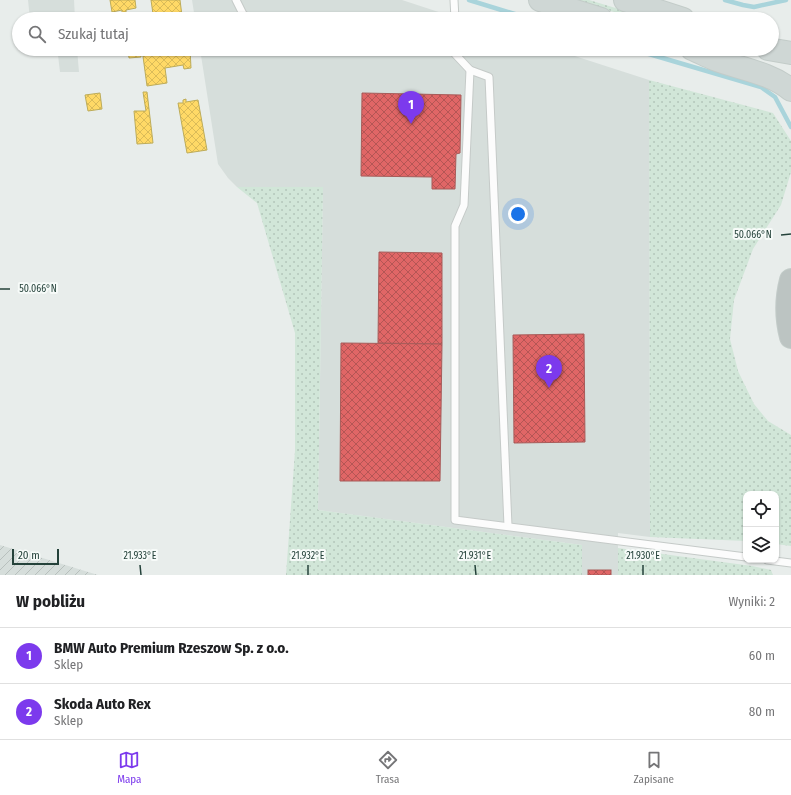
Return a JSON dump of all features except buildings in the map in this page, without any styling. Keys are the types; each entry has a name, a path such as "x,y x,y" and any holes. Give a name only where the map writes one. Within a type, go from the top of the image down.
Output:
{"highway":[{"path":"791,280 787,307 787,319 791,337"}],"main road":[{"path":"540,0 579,12"},
{"path":"624,0 665,12"},
{"path":"779,39 791,36"},
{"path":"779,51 791,53"},
{"path":"707,56 767,76 791,90"},
{"path":"739,56 791,73"}],"lane":[{"path":"236,0 242,12"},
{"path":"454,0 455,12"},
{"path":"660,4 674,12"},
{"path":"459,56 470,70 488,77 508,526"},
{"path":"470,70 464,206 455,226 455,520 743,557"},
{"path":"779,562 791,563"}],"shaded area":[{"path":"28,0 74,0 75,12 29,12"},
{"path":"192,0 402,0 439,12 194,12"},
{"path":"58,56 78,56 79,72 60,72"},
{"path":"201,56 575,56 649,80 650,537 618,533 618,575 582,575 582,545 318,510 323,187 237,187 228,178 218,164"},
{"path":"0,545 98,575 0,575"}],"green space":[{"path":"575,0 589,0 629,12 614,12"},
{"path":"649,80 773,113 791,141 791,172 781,205 753,249 734,300 730,339 738,371 754,404 768,421 791,435 791,546 779,544 779,491 743,491 743,541 650,537"},
{"path":"237,187 323,187 318,510 582,545 582,575 286,575 295,451 295,333 257,203"},
{"path":"618,548 752,566 771,570 773,575 618,575"}],"waterway":[{"path":"469,0 508,12"},
{"path":"725,0 754,7 786,0"},
{"path":"656,56 761,87 775,97 791,127"}],"place":[{"name":"BMW Auto Premium Rzeszow Sp. z o.o.","path":"411,124"},
{"name":"Skoda Auto Rex","path":"549,388"}]}
